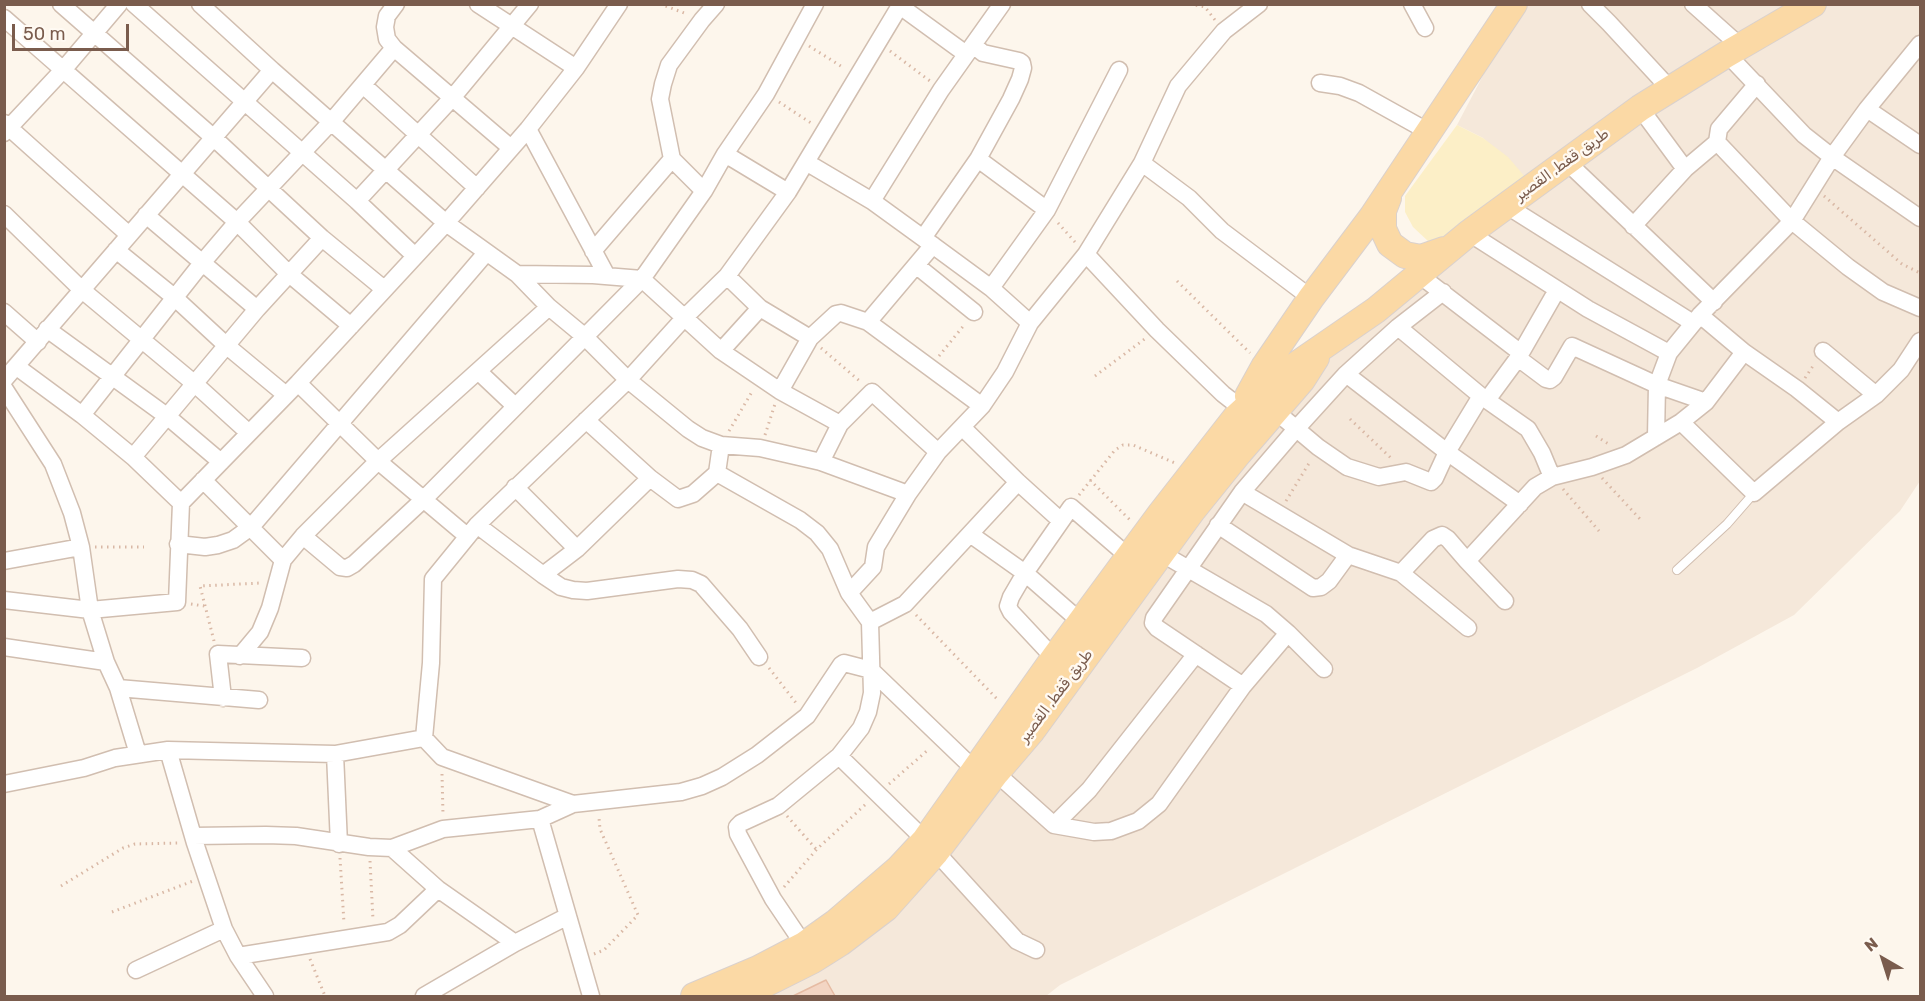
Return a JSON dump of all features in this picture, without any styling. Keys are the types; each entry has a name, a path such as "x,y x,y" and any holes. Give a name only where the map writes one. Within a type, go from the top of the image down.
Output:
{"main road":[{"name":"طريق قفط, القصير","path":"986,771 1031,732 1153,544 1192,472 1239,413 1282,374 1376,310 1464,238 1640,108 1813,4"},
{"name":"طريق قفط, القصير","path":"1239,413 1264,367 1311,298 1372,217 1511,6"},
{"path":"1395,181 1383,211 1383,229 1390,244 1405,255 1421,258 1437,254 1464,238"},
{"name":"طريق قفط, القصير","path":"741,996 840,944 886,908 986,771 1012,716 1129,557 1153,544 1230,463 1302,380 1325,346"},
{"name":"طريق قفط, القصير","path":"694,996 758,969 804,945 835,923 899,868 931,846"}],"street":[{"path":"4,10 9,4"},
{"path":"61,4 214,138 268,191 384,289"},
{"path":"119,4 63,70 6,128 129,235"},
{"path":"134,4 357,201 415,256"},
{"path":"200,4 446,223 517,274 628,380 688,429 702,438 721,445 760,448 821,462 908,494"},
{"path":"396,4 387,16 385,27 387,39 394,48 511,148"},
{"path":"478,4 576,68"},
{"path":"357,201 453,98 530,4"},
{"path":"4,600 90,610 177,602 181,503 351,327 477,188 576,68 619,4"},
{"path":"704,192 672,159 660,99 669,64 716,4"},
{"path":"303,536 340,567 347,568 354,564 424,499 642,279 704,192 725,154 766,94 815,4"},
{"path":"872,201 941,90 1002,4"},
{"path":"849,593 873,567 876,547 908,494 938,452 982,406 1005,372 1030,323 1086,254 1142,163 1178,86 1224,31 1259,4"},
{"path":"1412,4 1425,28"},
{"path":"1590,4 1670,89"},
{"path":"1693,4 1734,50 1757,84 1804,135 1920,218"},
{"path":"573,804 442,757 424,738 431,663 433,579 472,530 628,380 685,316 727,276 788,192 901,5 969,50 1019,61 1023,68 1011,99 928,242 917,266 868,322"},
{"path":"4,18 237,222 288,273 351,327"},
{"path":"1656,437 1657,385 1669,353 1697,319 1792,221 1815,188 1832,157 1866,109 1920,44"},
{"path":"82,415 202,263 237,222 303,154 394,48"},
{"path":"4,380 272,70"},
{"path":"991,288 1047,210 1119,70"},
{"path":"1320,83 1340,86 1359,93 1429,132"},
{"path":"1633,226 1685,169 1717,142 1719,129 1757,84"},
{"path":"363,85 477,188"},
{"path":"1640,108 1685,169"},
{"path":"1866,109 1920,145"},
{"path":"528,129 607,276"},
{"path":"1717,142 1792,221 1862,278 1883,292 1920,308"},
{"path":"725,154 788,192"},
{"path":"593,251 672,159"},
{"path":"978,159 1047,210"},
{"path":"806,162 872,201 991,288 1030,323"},
{"path":"1567,162 1714,302"},
{"path":"1142,163 1189,198 1222,231 1311,298"},
{"path":"1507,206 1697,319 1797,389 1838,422"},
{"path":"4,214 82,290 195,384 249,433"},
{"path":"146,215 257,309"},
{"path":"133,457 288,273 322,238"},
{"path":"1464,238 1669,353"},
{"path":"116,250 174,297 227,346 341,423 378,461 424,499 561,587 587,591 678,579 692,580 701,584 740,629 759,657"},
{"path":"178,544 205,547 218,545 233,540 250,527 486,253"},
{"path":"1086,254 1239,413"},
{"path":"917,266 974,312"},
{"path":"517,274 642,279 721,351 780,391 840,424"},
{"path":"1418,274 1443,292 1546,379 1550,380 1554,377 1572,346 1657,385 1706,402"},
{"path":"727,276 760,308 810,338"},
{"path":"1274,410 1318,447 1347,467 1379,477 1406,472 1431,482 1447,452 1484,398 1519,355 1557,290"},
{"path":"1243,686 1153,623 1157,612 1242,492 1296,429 1346,374 1398,327 1443,292"},
{"path":"240,656 260,632 270,608 283,560 303,536 378,461 549,307"},
{"path":"721,351 760,308"},
{"path":"4,312 114,377 168,417 220,462"},
{"path":"780,391 810,338 836,314 841,313 868,322 982,406"},
{"path":"1398,327 1484,398 1528,429 1542,453 1551,477"},
{"path":"1681,422 1754,493 1838,422 1876,395 1901,370 1920,340"},
{"path":"1823,351 1876,395"},
{"path":"1467,561 1535,487 1551,477 1592,467 1626,455 1681,422 1706,402 1744,352"},
{"path":"16,367 82,415 133,457 181,503"},
{"path":"478,371 515,406"},
{"path":"1346,374 1447,452 1520,504"},
{"path":"4,388 53,464 72,513 81,547 90,610 106,662 118,688 138,754"},
{"path":"821,462 840,424 872,392 938,452"},
{"path":"586,420 650,478 678,499 693,494 717,473 721,445"},
{"path":"962,427 1061,521"},
{"path":"717,473 800,520 817,533 830,549 849,593 870,622 872,693 868,712 861,728 839,756 778,806 737,827 738,834 773,899 804,945"},
{"path":"543,575 577,549 650,478"},
{"path":"202,480 283,560"},
{"path":"870,622 905,604 1018,482"},
{"path":"515,487 577,549"},
{"path":"1242,492 1348,555 1401,573 1468,628"},
{"path":"1054,658 1008,606 1025,573 1071,507 1129,557"},
{"path":"1218,525 1313,588 1321,587 1329,581 1348,555"},
{"path":"970,534 1025,573 1081,622"},
{"path":"1401,573 1433,539 1442,535 1448,538 1505,601"},
{"path":"1153,544 1187,569 1266,614 1324,669"},
{"path":"4,561 81,547"},
{"path":"194,840 266,834 296,836 339,844 392,848 443,829 540,819 573,804 681,792 722,777 757,755 807,716 843,663 872,670 942,737 1054,825 1094,832 1111,831 1138,821 1159,804 1243,686 1288,633"},
{"path":"4,647 106,662"},
{"path":"224,698 218,654 302,658"},
{"path":"1054,825 1089,790 1196,654"},
{"path":"118,688 259,700"},
{"path":"4,784 84,768 138,754 168,750 335,754 424,738"},
{"path":"168,750 194,840 224,929 238,956 265,996"},
{"path":"335,754 339,844"},
{"path":"839,756 931,846 1017,941 1036,950"},
{"path":"540,819 591,996"},
{"path":"392,848 438,889 515,943"},
{"path":"238,956 388,932 400,925 438,889"},
{"path":"424,996 515,943 568,916"},
{"path":"136,970 224,929"}],"lane":[{"path":"1677,570 1727,524 1754,493"}],"path":[{"path":"660,4 702,20"},
{"path":"1190,4 1205,8 1224,31"},
{"path":"798,38 858,78"},
{"path":"879,43 941,90"},
{"path":"766,94 825,132"},
{"path":"1815,188 1902,264 1920,273"},
{"path":"1047,210 1086,254"},
{"path":"1177,281 1264,367"},
{"path":"930,367 974,312"},
{"path":"1095,376 1157,330"},
{"path":"810,338 872,392"},
{"path":"1797,389 1823,351"},
{"path":"721,445 760,378"},
{"path":"760,448 780,391"},
{"path":"1350,418 1406,472"},
{"path":"1153,544 1090,480 1115,450 1123,445 1134,445 1192,472"},
{"path":"1279,512 1318,447"},
{"path":"1592,467 1640,519"},
{"path":"1551,477 1574,500 1599,531"},
{"path":"81,547 144,547"},
{"path":"218,654 200,586 277,582"},
{"path":"905,604 1012,716"},
{"path":"759,657 807,716"},
{"path":"773,899 817,849 942,737"},
{"path":"442,757 443,829"},
{"path":"581,959 604,950 638,915 600,829 598,801"},
{"path":"778,806 817,849"},
{"path":"61,886 123,848 135,844 194,840"},
{"path":"339,844 345,940"},
{"path":"369,847 374,935"},
{"path":"112,912 206,876"},
{"path":"303,944 325,996"}],"shaded area":[{"path":"1520,5 1920,5 1920,481 1900,511 1794,615 1697,668 1060,985 1046,996 757,996 842,949 1270,419 1356,327 1532,185 1483,138 1457,125"}],"sand":[{"path":"1457,125 1483,138 1508,157 1532,185 1452,243 1429,242 1413,227 1405,212 1405,196"}],"building":[{"path":"826,980 835,996 793,996"}]}
